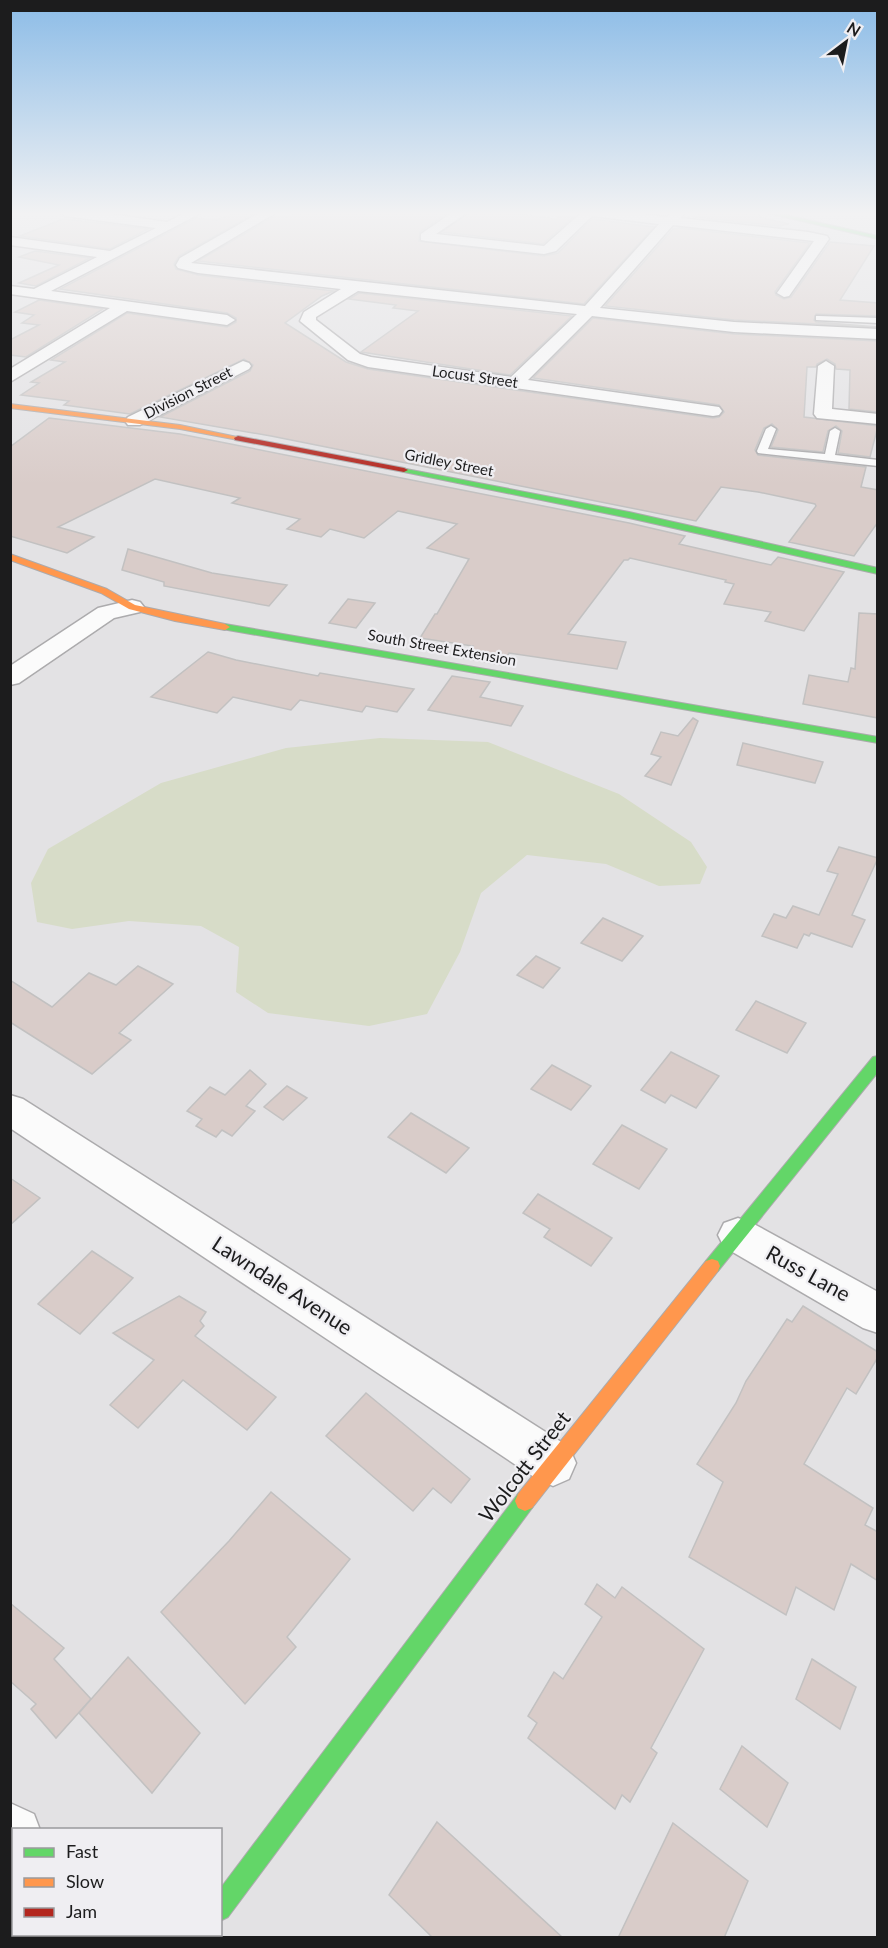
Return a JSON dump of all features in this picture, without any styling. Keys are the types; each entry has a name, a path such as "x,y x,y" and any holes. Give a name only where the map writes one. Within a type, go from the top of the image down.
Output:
{"main road":[{"name":"Gridley Street","path":"10,406 134,421 271,444 629,516 878,571"},
{"name":"South Street Extension","path":"10,557 104,591 132,607 187,620 878,740"},
{"name":"Wolcott Street","path":"222,1906 553,1463 878,1061"}],"street":[{"path":"95,303 227,320"},
{"name":"Locust Street","path":"328,303 309,315 308,321 354,357 368,362 713,411"},
{"path":"517,303 734,327 878,334"},
{"path":"515,383 596,303"},
{"path":"10,377 122,307"},
{"name":"Division Street","path":"134,421 243,366"},
{"path":"826,366 823,414 878,419"},
{"path":"10,678 106,613 132,607"},
{"name":"Lawndale Avenue","path":"10,1109 553,1463"},
{"name":"Russ Lane","path":"738,1235 878,1314"}],"lane":[{"path":"819,318 878,321"},
{"path":"771,429 762,451 877,463"},
{"path":"829,458 835,431"}],"green space":[{"path":"380,738 488,742 619,794 691,842 707,867 700,884 659,886 606,864 527,855 481,893 460,952 427,1014 369,1026 268,1013 236,992 239,947 201,926 129,921 72,929 37,922 31,883 48,849 161,783 286,748"}],"building":[{"path":"33,303 60,303 103,309 26,357 10,355 10,340 39,325 22,323 34,315 15,312"},
{"path":"157,303 313,303 285,323 346,362 368,369 713,418 719,417 724,412 719,405 533,378 593,318 734,334 878,341 877,412 849,409 850,370 836,369 835,364 827,359 817,364 816,367 807,367 804,417 878,426 870,457 838,453 842,431 836,426 828,431 823,452 771,447 778,430 772,424 764,428 755,450 758,455 866,467 861,487 878,490 878,522 854,556 789,542 816,506 815,504 758,492 721,487 696,521 271,436 160,417 250,371 253,365 244,359 130,414 64,405 69,401 21,395 39,383 31,382 65,362 51,360 127,313 227,327 236,322 236,318 227,313"},
{"path":"380,303 451,303 572,316 510,375 361,352 418,311 393,308 396,305"},
{"path":"608,303 877,303 878,316 816,314 814,320 878,327 734,320 605,306"},
{"path":"49,418 180,434 629,523 685,536 679,544 771,565 778,557 844,572 804,631 765,621 771,612 724,604 734,584 725,582 726,580 630,558 624,560 568,634 626,642 617,669 509,653 502,665 464,658 473,646 420,638 469,559 427,548 457,524 398,511 364,538 330,529 321,537 287,529 300,519 232,503 240,498 155,479 58,527 94,537 67,553 10,536 10,447"},
{"path":"128,549 212,573 287,585 269,606 164,586 164,582 122,570"},
{"path":"348,599 375,603 356,628 329,623"},
{"path":"859,613 878,614 878,718 803,704 809,675 848,682 851,668 855,669"},
{"path":"208,652 236,660 318,676 320,673 414,689 397,712 366,706 362,712 300,700 291,710 233,697 217,713 151,697"},
{"path":"452,676 490,682 480,697 523,706 511,726 428,710"},
{"path":"693,718 698,721 671,785 645,776 661,757 651,754 661,732 678,736"},
{"path":"743,743 823,762 815,783 737,765"},
{"path":"839,847 878,858 852,915 865,920 852,947 811,933 809,936 804,934 797,948 762,936 774,914 786,918 793,906 819,915 838,874 827,871"},
{"path":"603,918 643,936 622,961 581,943"},
{"path":"536,956 560,968 543,988 517,975"},
{"path":"138,966 173,984 119,1033 131,1040 92,1074 10,1022 10,980 52,1007 89,973 116,985"},
{"path":"756,1001 806,1023 787,1053 736,1030"},
{"path":"671,1052 719,1076 696,1108 671,1095 665,1103 641,1090"},
{"path":"552,1065 591,1086 571,1110 531,1089"},
{"path":"250,1070 266,1084 246,1106 255,1111 232,1136 222,1130 216,1137 196,1126 202,1119 187,1111 210,1087 225,1095"},
{"path":"287,1086 307,1098 283,1120 264,1107"},
{"path":"411,1113 469,1148 446,1173 388,1137"},
{"path":"622,1125 667,1149 639,1189 593,1164"},
{"path":"10,1178 40,1198 10,1225"},
{"path":"538,1194 612,1238 591,1266 544,1237 550,1229 523,1213"},
{"path":"92,1251 133,1278 80,1334 38,1304"},
{"path":"179,1296 206,1312 200,1321 204,1326 195,1336 276,1397 247,1430 183,1380 138,1428 110,1405 154,1360 113,1333"},
{"path":"803,1306 878,1352 878,1357 856,1394 847,1388 804,1464 873,1508 865,1525 878,1532 878,1581 851,1564 834,1610 796,1587 786,1615 689,1557 723,1482 697,1464 736,1403 746,1381 787,1319 792,1322"},
{"path":"366,1393 470,1479 451,1503 433,1488 413,1511 326,1436"},
{"path":"271,1492 350,1559 287,1637 296,1647 245,1704 161,1612 229,1541"},
{"path":"597,1584 615,1598 622,1587 704,1649 651,1748 657,1753 630,1802 622,1795 615,1809 528,1738 537,1723 528,1716 554,1672 563,1679 602,1617 585,1604"},
{"path":"10,1603 64,1648 54,1659 91,1699 56,1738 31,1709 36,1704 10,1681"},
{"path":"128,1657 200,1733 152,1793 79,1713"},
{"path":"812,1659 856,1687 840,1729 796,1699"},
{"path":"742,1746 788,1783 767,1827 720,1789"},
{"path":"437,1822 563,1938 433,1938 389,1895"},
{"path":"673,1823 748,1881 724,1938 618,1938"}],"traffic: fast":[{"path":"404,470 629,515 878,571"},
{"path":"225,627 878,740"},
{"path":"712,1266 878,1061"},
{"path":"222,1906 525,1501"}],"traffic: slow":[{"path":"10,406 180,427 238,438"},
{"path":"10,557 104,591 132,607 225,627"},
{"path":"525,1501 712,1266"}],"traffic: jam":[{"path":"238,438 404,470"}]}
